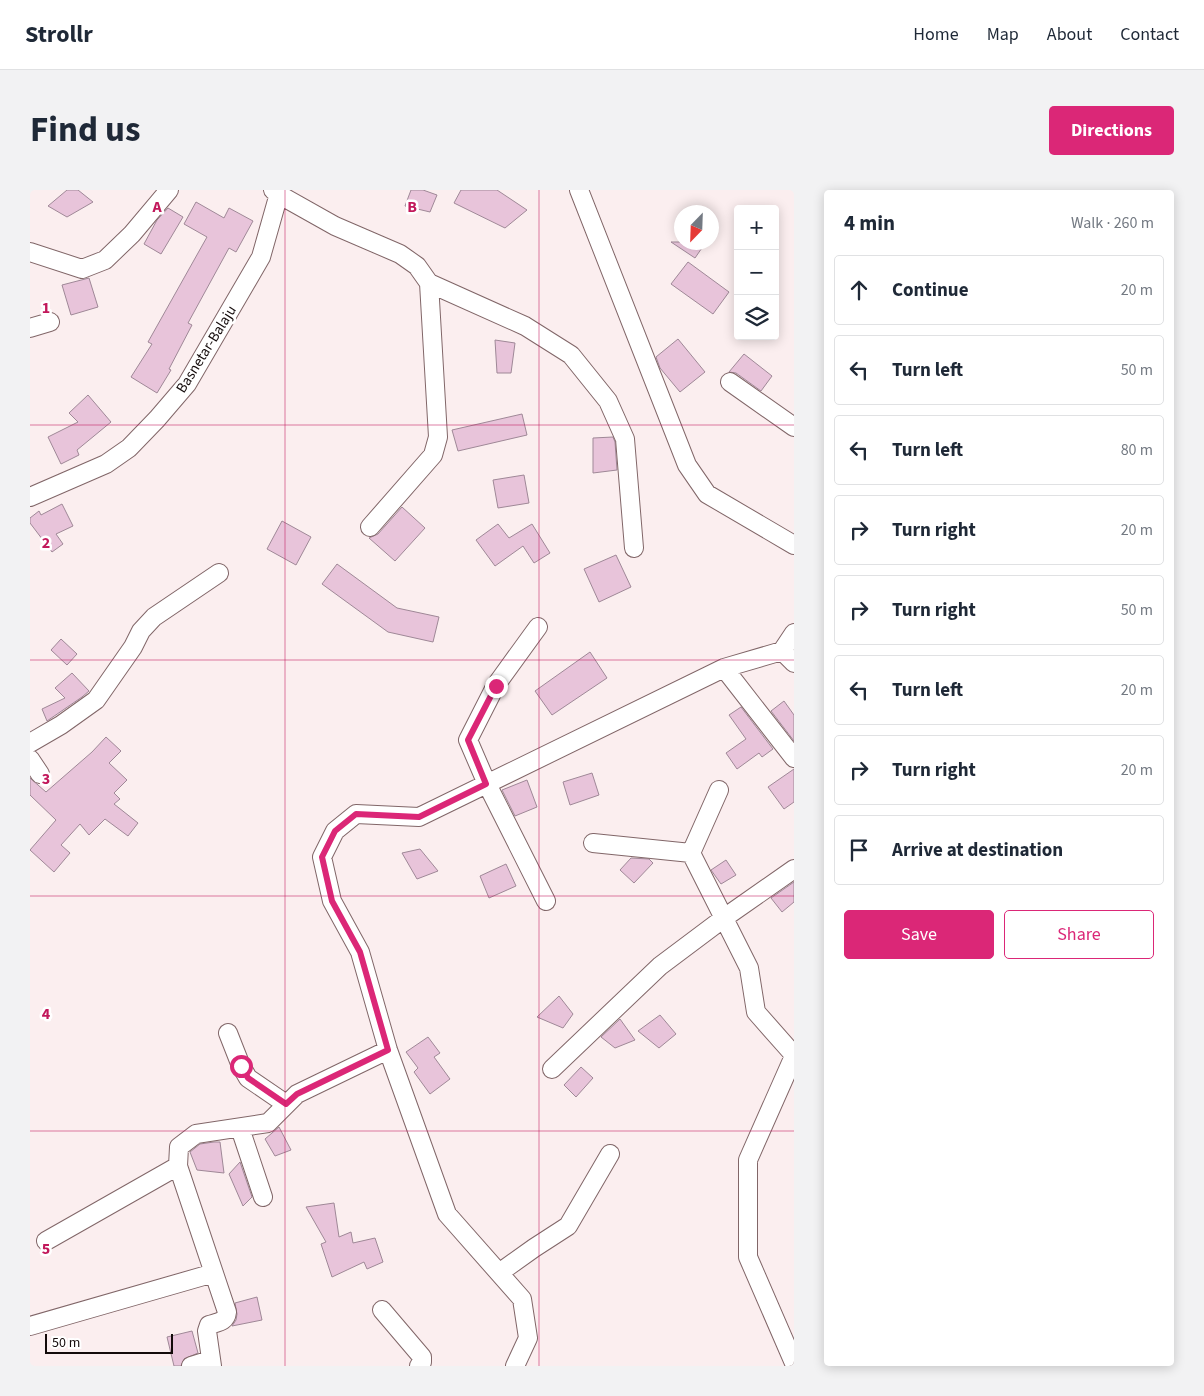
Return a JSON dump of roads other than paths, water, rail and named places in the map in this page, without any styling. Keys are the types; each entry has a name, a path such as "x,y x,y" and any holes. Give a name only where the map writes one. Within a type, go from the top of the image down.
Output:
{"street":[{"path":"30,252 82,269 105,260 132,234 169,190"},
{"path":"579,190 687,465 707,494 794,545"},
{"path":"277,191 335,226 400,254 417,266 430,283 525,326 571,355 608,401 625,439 634,548"},
{"name":"Basnetar-Balaju","path":"30,497 106,464 129,448 188,384 261,258 277,191"},
{"path":"370,527 433,455 438,437 430,283"},
{"path":"30,328 50,322"},
{"path":"730,382 794,427"},
{"path":"30,743 61,725 96,700 133,647 141,631 154,617 219,573"},
{"path":"538,628 496,686 468,740 486,784 546,901"},
{"path":"515,1366 528,1338 522,1299 447,1214 388,1050 360,952 332,901 322,857 335,831 356,814 419,817 724,668 788,657 794,633"},
{"path":"724,668 794,758"},
{"path":"30,759 40,774"},
{"path":"691,853 720,790"},
{"path":"593,843 691,853"},
{"path":"691,853 749,968 756,1012 794,1055 748,1160 748,1257 794,1363"},
{"path":"552,1069 660,966 794,869"},
{"path":"228,1033 241,1066 248,1078 286,1104"},
{"path":"191,1366 211,1363 207,1331 209,1325 224,1321 227,1312 178,1166 179,1146 196,1134 268,1123 297,1094 388,1050"},
{"path":"240,1128 263,1197"},
{"path":"499,1273 568,1226 610,1154"},
{"path":"46,1241 178,1166"},
{"path":"30,1326 214,1274"},
{"path":"382,1310 422,1357 422,1362 419,1366"}]}
